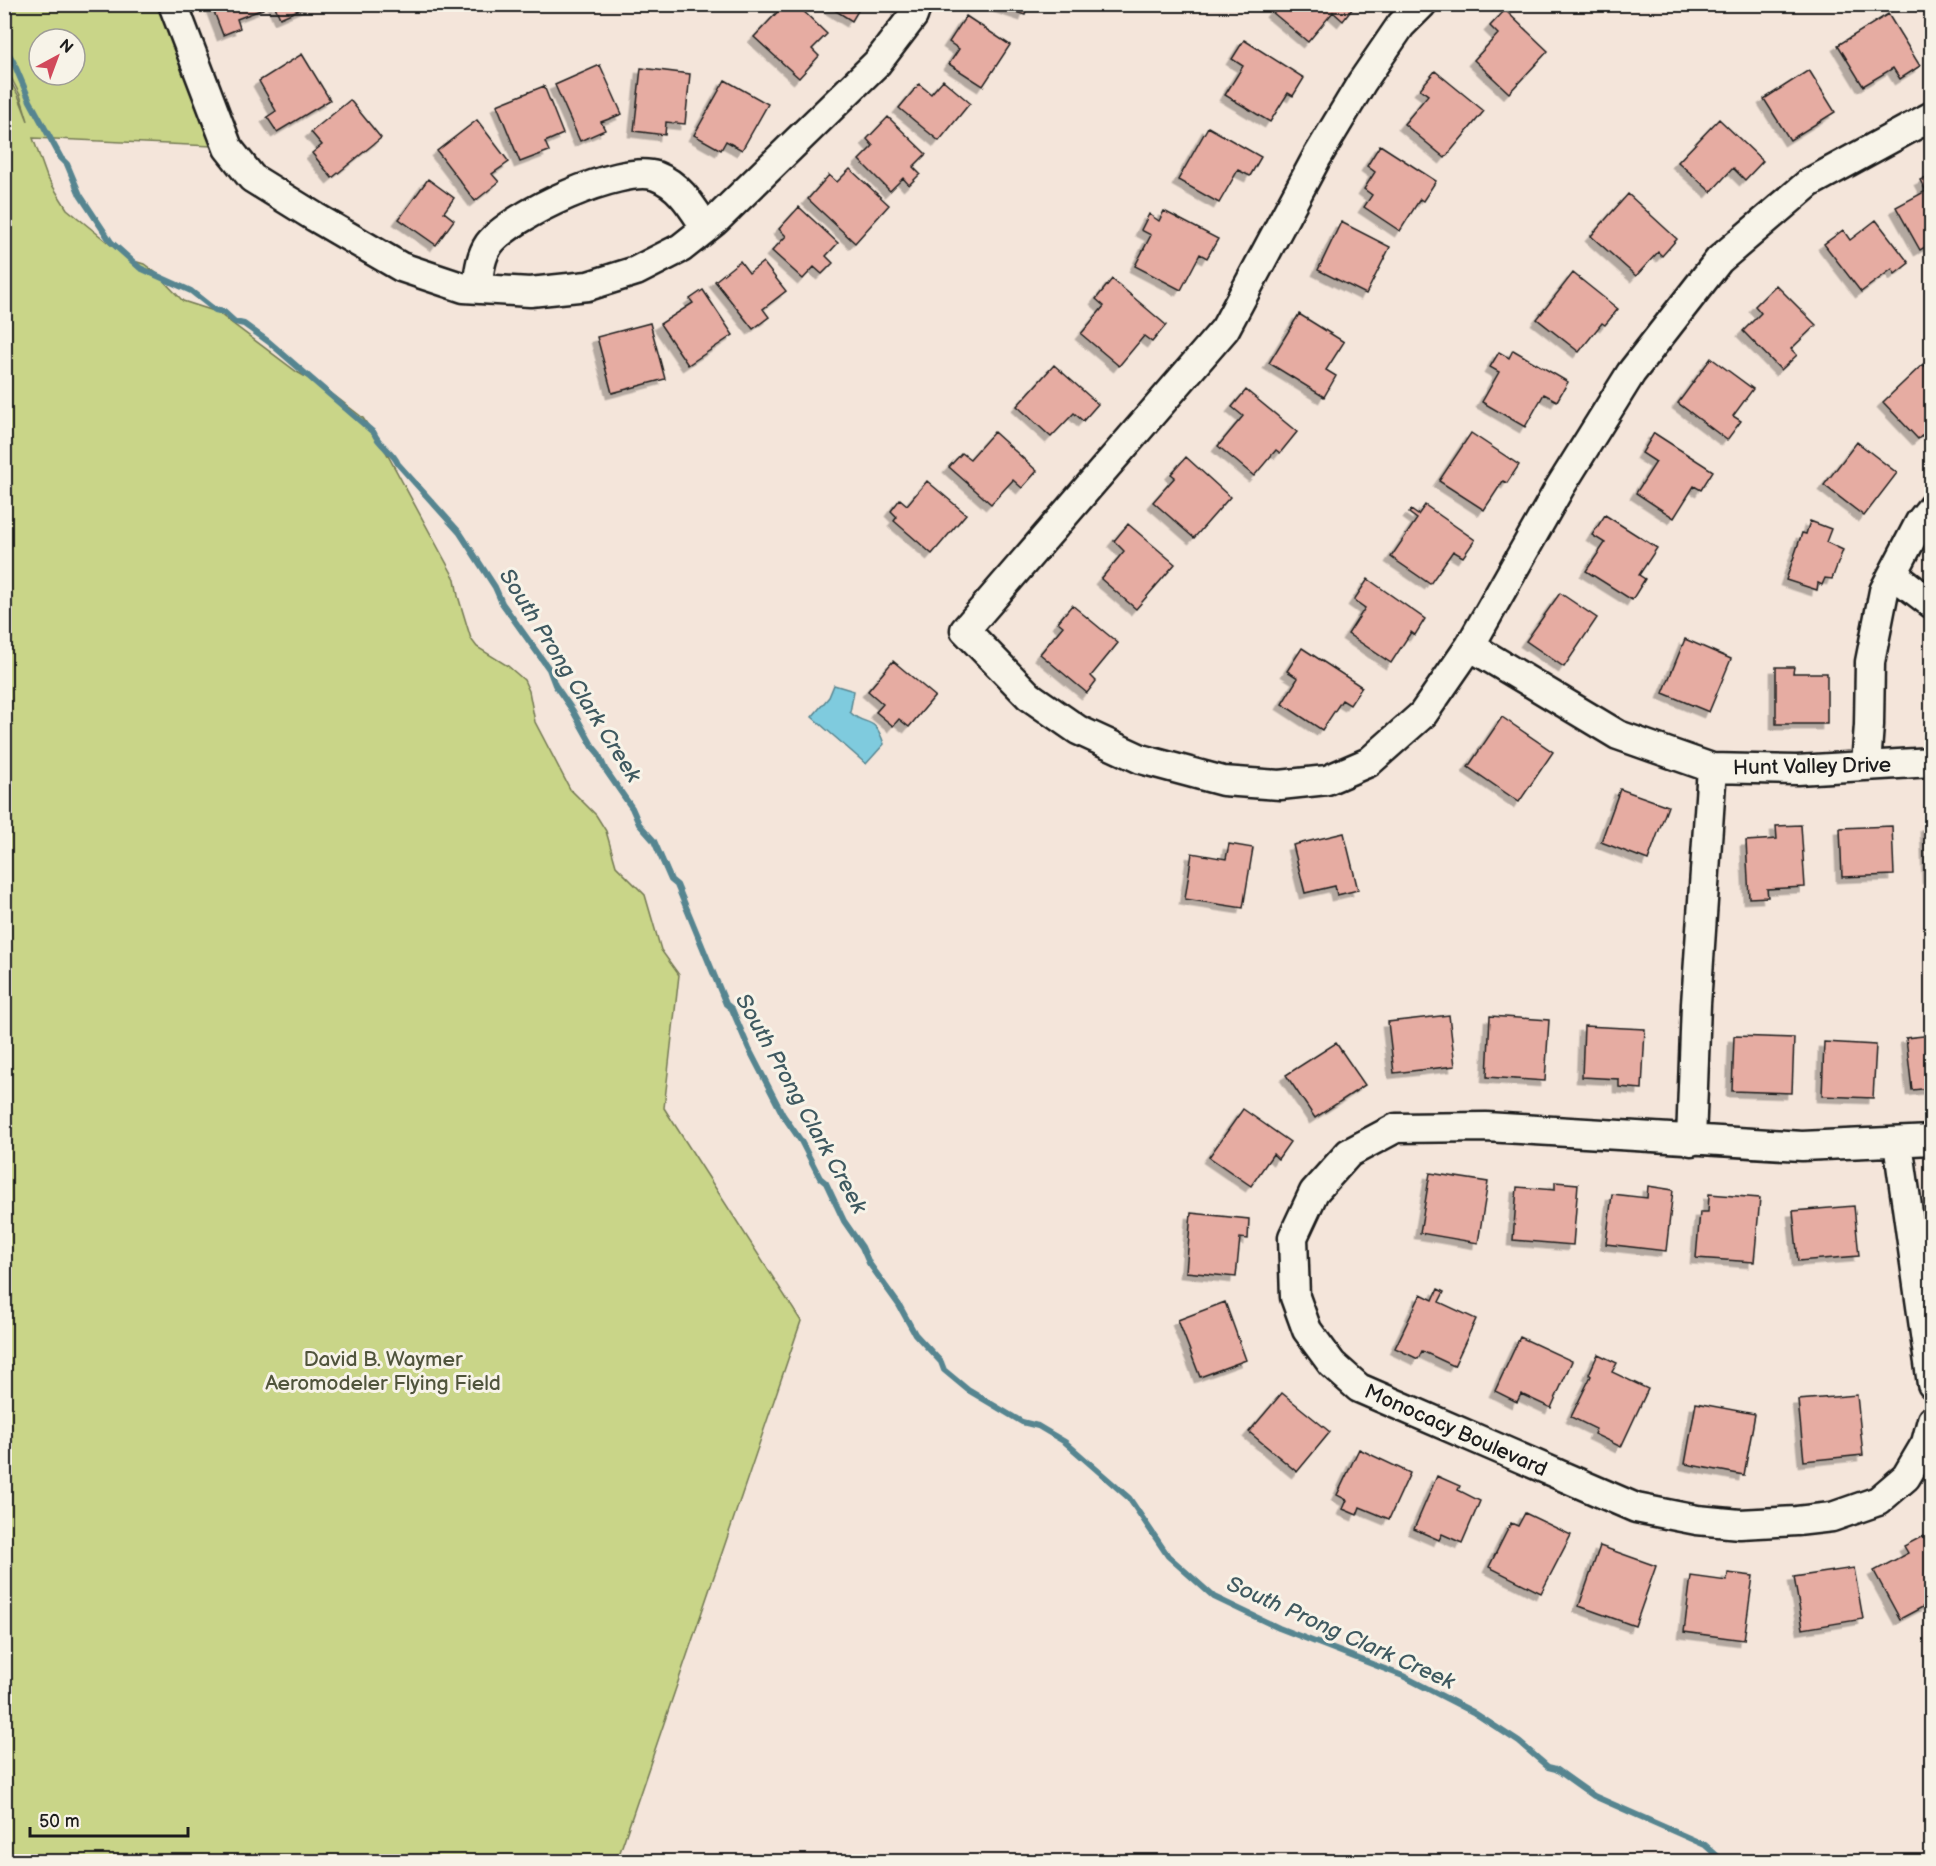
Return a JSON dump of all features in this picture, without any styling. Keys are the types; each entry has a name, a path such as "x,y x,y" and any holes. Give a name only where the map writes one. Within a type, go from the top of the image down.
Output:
{"street":[{"path":"173,4 228,148 252,178 401,267 464,288 530,292 588,286 636,271 681,248 706,228 877,63 913,16 917,4"},
{"path":"1422,4 1401,25 1362,82 1317,158 1225,329 965,630 1029,696 1078,730 1141,759 1224,781 1280,785 1327,780 1369,762 1423,714 1470,646 1560,488 1631,373 1719,260 1809,183 1932,116"},
{"path":"477,288 482,261 488,246 495,238 534,210 560,197 605,181 630,175 654,176 679,189 706,228"},
{"path":"1866,765 1870,662 1884,591 1920,522 1932,507"},
{"path":"1893,574 1932,604"},
{"name":"Hunt Valley Drive","path":"1470,646 1618,735 1712,768 1797,770 1932,762"},
{"path":"1691,1141 1696,1004 1712,768"},
{"name":"Monocacy Boulevard","path":"1932,1140 1802,1146 1486,1127 1396,1128 1349,1153 1314,1192 1293,1237 1295,1297 1307,1330 1332,1365 1359,1388 1636,1508 1697,1520 1740,1524 1832,1517 1878,1501 1906,1478 1926,1443 1932,1420"},
{"path":"1898,1143 1932,1384"}],"green space":[{"name":"David B. Waymer Aeromodeler Flying Field","path":"5,5 158,5 212,146 33,138 47,177 67,209 111,245 155,272 183,301 217,312 297,372 322,386 363,418 386,452 455,579 471,639 477,647 508,666 524,680 529,691 535,722 570,789 596,815 606,831 616,866 645,895 661,950 679,975 664,1108 801,1321 617,1861 5,1861 4,70 18,95 28,121 20,95 5,66"}],"water":[{"path":"834,685 854,691 850,712 855,717 873,724 880,734 884,744 866,764 812,717 829,697"}],"building":[{"path":"211,4 262,4 263,9 237,19 240,28 223,35"},
{"path":"274,4 312,4 280,18"},
{"path":"785,4 796,4 827,34 812,49 819,56 799,78 754,37"},
{"path":"825,4 862,4 852,21"},
{"path":"992,4 1028,4 1025,15"},
{"path":"1278,4 1356,4 1343,21 1333,12 1308,42 1272,12"},
{"path":"1505,10 1548,51 1509,93 1474,60 1498,34 1490,26"},
{"path":"1888,14 1920,66 1900,79 1893,68 1863,86 1838,45"},
{"path":"966,16 1010,45 983,86 949,64 959,49 949,42"},
{"path":"1244,40 1304,78 1293,96 1288,93 1270,122 1225,95 1243,66 1232,59"},
{"path":"302,54 330,100 277,132 267,117 276,111 259,81"},
{"path":"600,65 622,114 601,122 605,130 580,141 555,85"},
{"path":"641,68 690,74 685,124 666,122 665,135 634,131"},
{"path":"1809,70 1835,112 1790,140 1764,99"},
{"path":"1435,71 1484,111 1445,158 1404,124 1428,95 1420,89"},
{"path":"725,80 768,104 742,150 726,141 721,150 694,135"},
{"path":"943,80 970,103 939,141 899,108 919,84 931,94"},
{"path":"544,86 563,134 545,142 549,151 520,162 497,105"},
{"path":"350,100 381,138 332,178 312,153 322,145 311,132"},
{"path":"888,117 926,154 913,167 920,174 909,185 903,178 890,191 859,160 873,146 867,139"},
{"path":"1719,119 1763,161 1745,180 1733,168 1711,192 1678,162"},
{"path":"477,120 509,162 492,174 499,182 475,201 437,151"},
{"path":"1208,127 1261,157 1250,176 1238,170 1219,203 1178,180"},
{"path":"1380,145 1436,181 1423,201 1420,199 1400,231 1364,207 1372,195 1364,189 1375,172 1367,166"},
{"path":"850,169 889,205 855,243 808,199 829,175 837,182"},
{"path":"1932,174 1932,243 1920,250 1896,207 1926,191 1920,180"},
{"path":"428,179 454,198 444,212 454,220 436,245 399,219"},
{"path":"1628,194 1677,239 1662,256 1658,252 1636,276 1591,236"},
{"path":"799,207 838,243 826,256 833,263 822,274 814,267 803,279 772,251 786,236 779,229"},
{"path":"1164,211 1218,239 1207,258 1200,254 1181,290 1135,266 1151,235 1141,230 1149,214 1159,221"},
{"path":"1876,220 1909,263 1895,274 1892,269 1861,292 1824,244 1843,230 1850,240"},
{"path":"1341,222 1390,247 1366,294 1318,270"},
{"path":"740,261 749,273 763,262 786,291 763,309 769,317 753,329 715,281"},
{"path":"1573,273 1618,309 1605,325 1602,323 1579,352 1537,319"},
{"path":"1112,279 1166,325 1152,342 1144,336 1119,366 1081,334 1104,306 1096,299"},
{"path":"1776,285 1816,325 1791,349 1797,355 1781,370 1743,331 1761,313 1755,306"},
{"path":"703,290 733,335 688,365 660,324 693,303 690,299"},
{"path":"1299,314 1344,342 1326,370 1336,376 1324,397 1269,363"},
{"path":"650,323 665,379 612,393 597,337"},
{"path":"1513,350 1568,382 1557,401 1544,394 1525,427 1482,402 1499,372 1490,367 1499,352 1509,358"},
{"path":"1711,358 1753,389 1733,416 1741,421 1727,440 1678,403"},
{"path":"1923,364 1932,373 1932,427 1918,439 1883,402"},
{"path":"1054,365 1098,404 1083,421 1074,413 1051,437 1017,406"},
{"path":"1246,390 1297,432 1280,453 1276,450 1254,476 1218,446 1243,416 1232,407"},
{"path":"994,432 1037,471 1022,488 1013,480 991,504 949,467 962,453 970,459"},
{"path":"1471,433 1519,465 1507,483 1503,481 1484,510 1439,481"},
{"path":"1654,433 1713,471 1701,490 1694,486 1674,518 1636,493 1656,462 1642,453"},
{"path":"1857,442 1897,473 1864,516 1824,485"},
{"path":"1186,457 1230,497 1194,538 1153,502 1175,477 1171,474"},
{"path":"927,481 966,514 932,554 894,521 897,517 891,511 900,499 907,505"},
{"path":"1425,505 1475,540 1463,557 1453,551 1430,584 1391,557 1417,519 1409,513 1411,510 1418,515"},
{"path":"1605,515 1657,548 1639,575 1645,579 1632,600 1586,571 1605,543 1592,535"},
{"path":"1810,521 1831,529 1826,542 1843,550 1832,579 1825,578 1822,585 1818,583 1817,590 1786,580 1802,533 1806,534"},
{"path":"1128,524 1175,564 1136,609 1101,579 1124,551 1114,541"},
{"path":"1368,579 1425,619 1415,635 1411,632 1391,663 1348,634 1365,608 1354,600"},
{"path":"1560,593 1597,618 1564,667 1526,641"},
{"path":"1072,605 1118,643 1091,676 1096,681 1087,693 1040,654 1063,626 1058,622"},
{"path":"1685,639 1731,659 1709,712 1663,693"},
{"path":"1302,648 1362,687 1350,705 1342,700 1322,730 1282,704 1298,678 1287,671"},
{"path":"893,661 935,696 909,727 899,719 893,726 876,712 883,704 868,691"},
{"path":"1776,667 1794,667 1793,673 1827,673 1827,724 1776,724"},
{"path":"1502,717 1553,752 1519,802 1468,767"},
{"path":"1620,789 1668,806 1648,860 1601,842"},
{"path":"1932,824 1932,878 1928,878 1926,825"},
{"path":"1801,825 1805,887 1767,889 1768,897 1749,898 1746,841 1777,839 1776,826"},
{"path":"1892,826 1894,875 1842,877 1840,828"},
{"path":"1344,833 1358,890 1337,895 1335,886 1305,893 1293,845"},
{"path":"1229,844 1253,848 1243,908 1185,899 1192,853 1226,859"},
{"path":"1449,1015 1455,1066 1394,1073 1388,1022"},
{"path":"1490,1016 1549,1020 1545,1081 1487,1077"},
{"path":"1584,1026 1645,1029 1642,1089 1619,1087 1619,1079 1582,1077"},
{"path":"1932,1035 1932,1088 1912,1090 1906,1038"},
{"path":"1734,1036 1794,1038 1792,1093 1732,1091"},
{"path":"1824,1042 1876,1045 1873,1098 1822,1096"},
{"path":"1336,1043 1365,1085 1315,1118 1286,1075"},
{"path":"1243,1109 1290,1142 1278,1159 1273,1154 1251,1186 1209,1157"},
{"path":"1430,1173 1488,1182 1478,1243 1420,1233"},
{"path":"1555,1182 1578,1184 1573,1245 1513,1240 1517,1187 1555,1190"},
{"path":"1648,1186 1673,1190 1666,1251 1606,1244 1612,1194 1647,1198"},
{"path":"1709,1194 1760,1198 1754,1262 1696,1258 1700,1212 1708,1212"},
{"path":"1854,1206 1859,1256 1798,1261 1793,1211"},
{"path":"1191,1213 1249,1219 1248,1239 1240,1238 1236,1277 1186,1272"},
{"path":"1438,1289 1444,1292 1439,1302 1476,1319 1454,1366 1422,1351 1418,1359 1395,1348 1421,1294 1433,1300"},
{"path":"1225,1302 1246,1360 1200,1377 1178,1320"},
{"path":"1520,1337 1572,1361 1551,1408 1521,1394 1517,1402 1495,1391"},
{"path":"1598,1354 1617,1363 1612,1372 1648,1389 1621,1447 1594,1434 1596,1429 1571,1417 1591,1376 1589,1374"},
{"path":"1282,1393 1330,1432 1297,1472 1249,1432"},
{"path":"1857,1395 1863,1455 1804,1461 1798,1400"},
{"path":"1696,1403 1755,1414 1744,1475 1685,1464"},
{"path":"1359,1449 1410,1473 1389,1519 1360,1507 1357,1515 1343,1509 1347,1500 1337,1495"},
{"path":"1437,1476 1460,1486 1458,1490 1480,1501 1462,1543 1442,1534 1439,1540 1414,1529"},
{"path":"1525,1513 1571,1535 1541,1593 1489,1567 1511,1523 1518,1526"},
{"path":"1923,1536 1932,1551 1932,1602 1900,1619 1874,1571 1908,1553 1904,1546"},
{"path":"1600,1546 1656,1566 1635,1626 1579,1606"},
{"path":"1854,1568 1863,1619 1803,1629 1794,1577"},
{"path":"1728,1573 1753,1576 1744,1640 1684,1632 1691,1576 1727,1581"}],"waterway":[{"name":"South Prong Clark Creek","path":"4,46 30,101 61,158 67,164 80,195 111,242 140,268 191,291 215,310 224,312 235,322 244,324 269,342 374,433 379,442 460,533 495,587 502,603 549,669 555,685 573,711 605,769 632,808 639,824 654,841 671,880 677,885 726,1004 732,1009 749,1049 783,1115 801,1141 820,1178 826,1183 844,1221 862,1247 869,1263 899,1305 915,1334 941,1362 944,1370 968,1390 1022,1422 1038,1426 1065,1442 1129,1498 1168,1556 1214,1597 1279,1628 1403,1676 1473,1712 1519,1742 1548,1767 1556,1769 1594,1796 1705,1845 1724,1862"}]}
